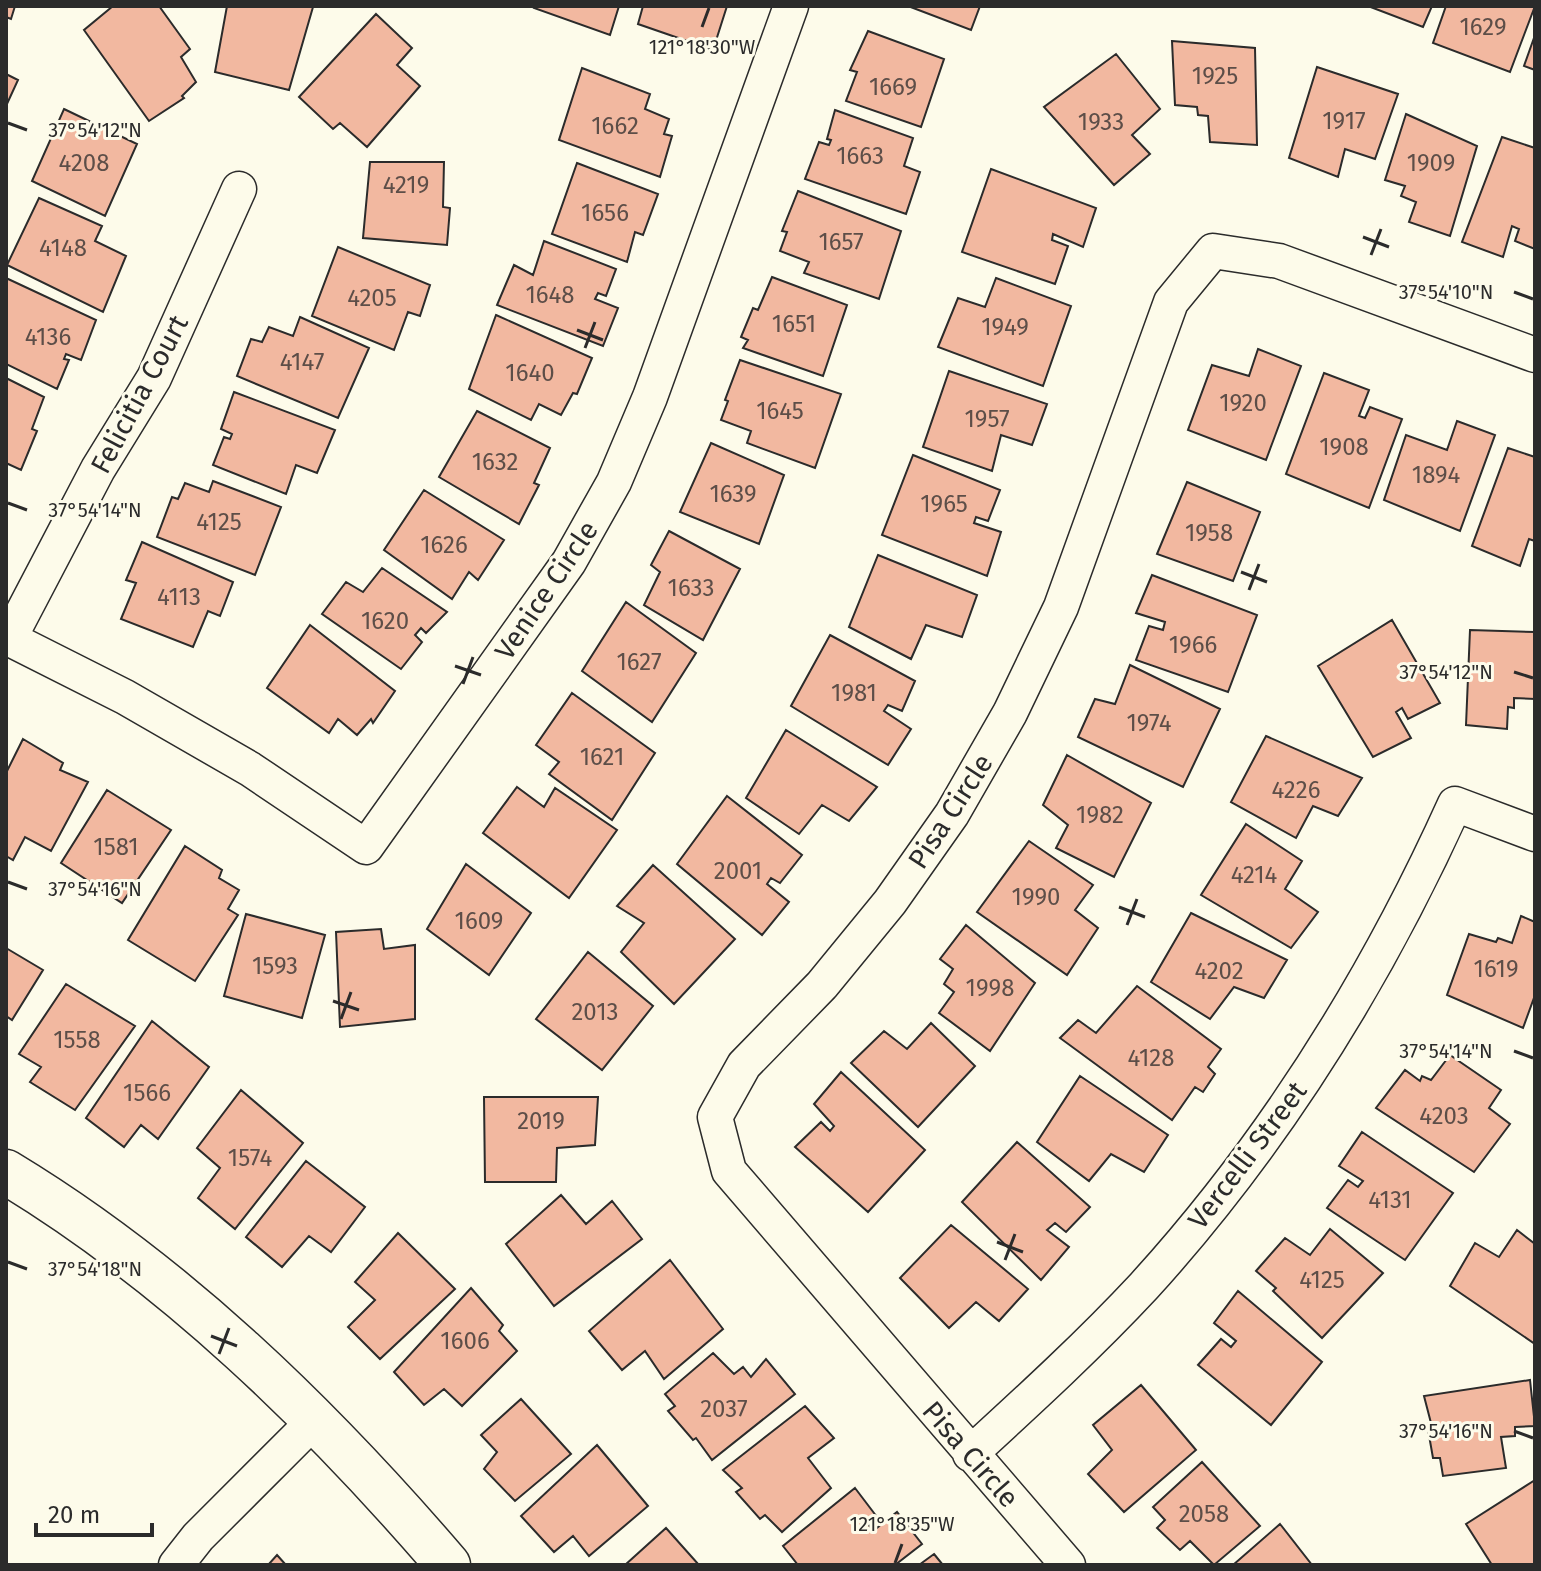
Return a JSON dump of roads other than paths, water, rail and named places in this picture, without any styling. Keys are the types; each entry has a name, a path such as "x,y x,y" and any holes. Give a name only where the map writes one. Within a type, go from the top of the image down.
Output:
{"street":[{"name":"Venice Circle","path":"7,638 125,697 250,769 366,847 569,562 614,482 650,397 791,6"},
{"name":"Felicitia Court","path":"7,638 98,469 154,378 239,189"},
{"name":"Pisa Circle","path":"1068,1565 729,1171 715,1117 744,1065 822,985 890,902 952,814 1010,713 1061,607 1171,302 1213,251 1279,261 1535,355"},
{"name":"Vercelli Street","path":"970,1454 1059,1373 1145,1285 1229,1185 1306,1078 1375,965 1455,804 1535,834"},
{"path":"6,1172 130,1257 215,1326 315,1420 448,1565"},
{"path":"176,1565 198,1537 315,1420"}]}
